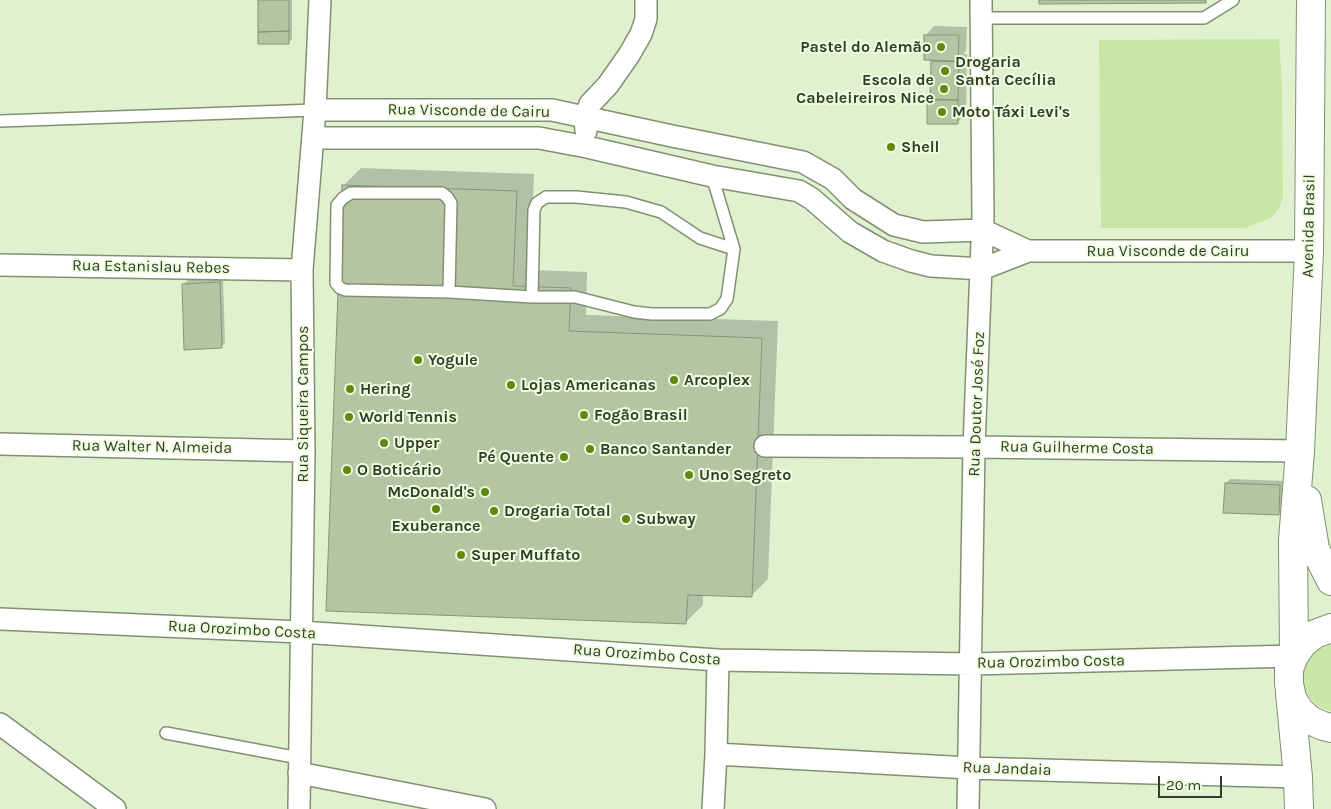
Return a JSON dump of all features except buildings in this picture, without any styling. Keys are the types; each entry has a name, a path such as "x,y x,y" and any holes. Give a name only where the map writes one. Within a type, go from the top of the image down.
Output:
{"main road":[{"name":"Avenida Brasil","path":"1300,451 1309,251 1312,0"},
{"path":"1300,451 1315,549 1331,581"},
{"path":"1294,656 1293,540 1300,451"},
{"path":"1299,809 1289,670 1294,656 1303,643 1315,634 1331,628"},
{"path":"1289,684 1292,698 1299,710 1310,720 1331,728"},
{"path":"1298,777 1313,749 1331,734"}],"street":[{"name":"Rua Siqueira Campos","path":"299,809 304,450 302,270 313,138 320,0"},
{"path":"587,147 585,118 590,104 608,85 629,56 641,34 646,19 646,0"},
{"name":"Rua Doutor José Foz","path":"968,809 974,447 982,269 981,9"},
{"name":"Rua Visconde de Cairu","path":"314,110 552,110 803,162 834,179 854,199 894,224 923,232 982,230 1028,251"},
{"name":"Rua Visconde de Cairu","path":"313,138 539,138 587,147 712,176 799,191 812,199 850,232 883,252 931,266 982,269 1028,251 1309,251"},
{"name":"Rua Estanislau Rebes","path":"0,265 302,270"},
{"name":"Rua Walter N. Almeida","path":"0,444 304,450"},
{"name":"Rua Guilherme Costa","path":"765,446 1300,451"},
{"name":"Rua Orozimbo Costa","path":"0,619 301,632 718,660 971,664 1294,656"},
{"path":"713,809 718,660"},
{"path":"0,724 115,809"},
{"name":"Rua Jandaia","path":"716,754 968,768 1298,777"},
{"path":"299,765 485,809"}],"lane":[{"path":"981,9 1204,18 1232,0"},
{"name":"Rua Visconde de Cairu","path":"0,121 314,110"},
{"path":"449,292 450,203 446,197 442,194 351,193 336,204 336,283 345,290 575,297 634,312 652,314 710,314 720,309 727,299 734,249 712,176"},
{"path":"532,297 534,210 537,203 546,198 576,197 626,202 661,212 700,238 734,249"},
{"path":"166,733 299,765"}],"green space":[{"path":"1279,39 1282,87 1283,198 1279,208 1271,218 1245,228 1101,228 1099,40"},
{"path":"1331,645 1331,711 1320,707 1310,698 1304,686 1303,673 1307,661 1316,651"}],"place":[{"name":"Pastel do Alemão","path":"941,47"},
{"name":"Drogaria Santa Cecília","path":"945,71"},
{"name":"Escola de Cabeleireiros Nice","path":"944,89"},
{"name":"Moto Táxi Levi's","path":"942,112"},
{"name":"Shell","path":"891,147"},
{"name":"Yogule","path":"418,360"},
{"name":"Arcoplex","path":"674,380"},
{"name":"Lojas Americanas","path":"511,385"},
{"name":"Hering","path":"350,389"},
{"name":"Fogão Brasil","path":"584,415"},
{"name":"World Tennis","path":"349,417"},
{"name":"Upper","path":"384,443"},
{"name":"Banco Santander","path":"590,449"},
{"name":"Pé Quente","path":"564,457"},
{"name":"O Boticário","path":"347,470"},
{"name":"Uno Segreto","path":"689,475"},
{"name":"McDonald's","path":"485,492"},
{"name":"Exuberance","path":"436,509"},
{"name":"Drogaria Total","path":"494,511"},
{"name":"Subway","path":"626,519"},
{"name":"Super Muffato","path":"461,555"}]}
